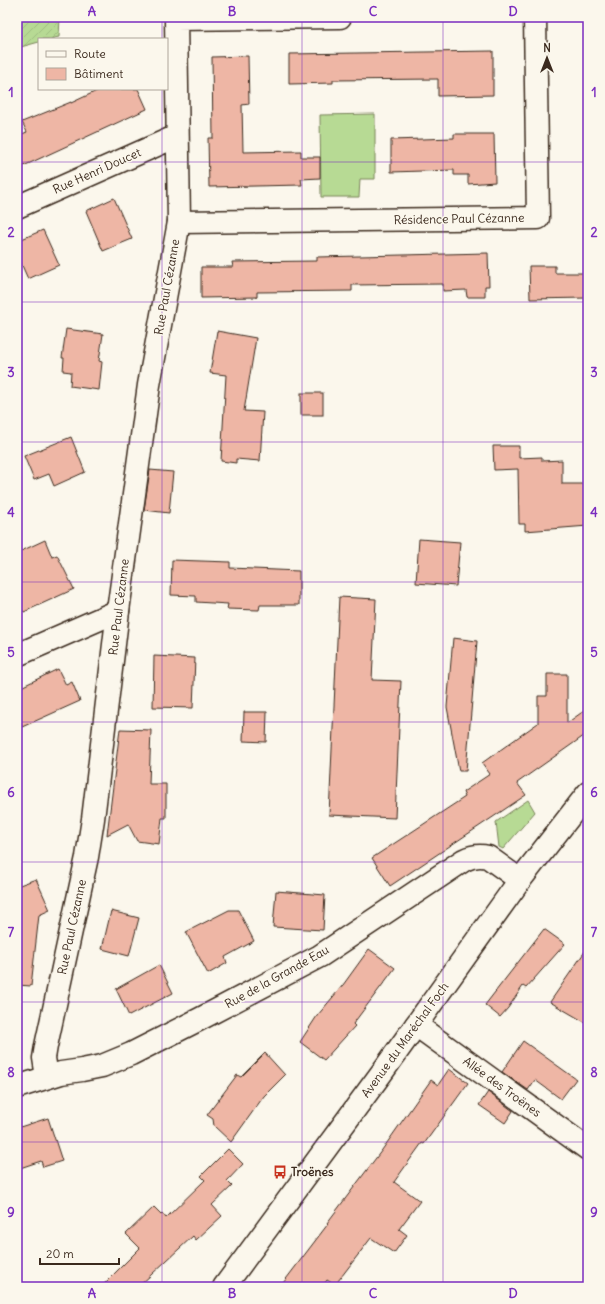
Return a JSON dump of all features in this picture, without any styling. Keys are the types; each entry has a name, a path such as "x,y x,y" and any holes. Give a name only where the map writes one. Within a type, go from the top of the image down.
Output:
{"street":[{"path":"177,136 170,18 340,17"},
{"name":"Résidence Paul Cézanne","path":"179,222 538,218 535,17"},
{"name":"Rue Paul Cézanne","path":"47,1076 44,1058 46,1046 87,857 93,819 118,611 149,385 179,222 177,136"},
{"name":"Rue Henri Doucet","path":"17,207 177,136"},
{"path":"17,655 118,611"},
{"name":"Avenue du Maréchal Foch","path":"224,1287 520,880 588,793"},
{"name":"Rue de la Grande Eau","path":"17,1087 47,1076 102,1066 131,1054 200,1019 320,956 457,864 470,857 482,856 488,858 520,880"},
{"name":"Allée des Troënes","path":"416,1025 588,1149"}],"green space":[{"path":"17,17 60,17 59,37 38,38 38,42 17,48"},
{"path":"375,114 375,179 360,179 359,197 321,197 320,115"},
{"path":"528,800 535,812 503,849 499,847 496,822"}],"building":[{"path":"493,51 493,95 438,96 438,79 333,80 333,83 289,84 289,54"},
{"path":"248,56 249,104 242,105 243,152 301,151 301,157 320,157 320,178 301,179 302,185 209,187 208,138 213,138 212,57"},
{"path":"99,90 138,90 147,109 17,169 17,136 27,132 22,122 71,103"},
{"path":"454,134 494,134 495,182 468,184 468,175 454,175 454,170 391,172 391,140 454,138"},
{"path":"114,198 132,239 103,251 86,211"},
{"path":"43,230 59,265 28,279 17,254 17,241"},
{"path":"488,253 489,286 485,286 485,297 467,297 466,290 443,291 443,284 352,285 352,291 257,292 257,297 201,298 201,267 233,267 232,262 317,261 317,257"},
{"path":"529,266 555,266 555,273 585,273 586,298 530,299"},
{"path":"66,329 103,334 99,361 102,362 99,390 70,386 71,372 63,371 64,358 62,358"},
{"path":"217,331 256,338 244,411 263,412 260,461 236,459 236,463 221,461 226,375 210,373"},
{"path":"301,393 323,393 323,415 301,415"},
{"path":"71,437 85,472 54,486 49,474 34,480 24,456"},
{"path":"493,446 519,446 519,458 542,457 542,461 562,460 562,484 588,484 588,526 525,531 525,524 519,524 518,469 494,470"},
{"path":"150,470 173,472 169,513 144,510"},
{"path":"419,539 460,542 456,586 416,583"},
{"path":"45,540 52,557 57,555 74,589 24,612 22,610 17,612 17,553"},
{"path":"172,560 230,562 230,568 299,571 299,605 260,605 259,610 227,609 228,604 196,602 196,596 171,595"},
{"path":"339,597 376,599 372,680 401,681 395,818 329,815"},
{"path":"453,638 477,641 466,771 459,771 447,707"},
{"path":"154,656 195,658 193,708 153,707"},
{"path":"58,669 66,685 72,682 80,701 22,727 17,715 17,689"},
{"path":"547,674 567,674 567,723 588,708 588,733 517,783 526,795 390,886 372,858 465,797 463,792 490,774 482,763 538,723 538,696 547,696"},
{"path":"244,712 267,712 266,742 243,741"},
{"path":"120,729 151,730 149,784 166,784 166,818 162,818 159,844 137,841 128,824 107,835"},
{"path":"36,879 50,910 39,915 31,986 17,985 17,886"},
{"path":"276,891 325,895 323,930 273,927"},
{"path":"229,910 238,910 254,941 225,957 227,963 208,974 186,932"},
{"path":"111,911 139,918 129,956 102,949"},
{"path":"544,929 565,944 526,988 523,986 500,1017 485,1005"},
{"path":"588,947 588,1024 550,1002"},
{"path":"369,949 395,968 353,1024 355,1026 324,1060 300,1042 317,1016 343,985"},
{"path":"159,965 173,993 129,1016 116,989"},
{"path":"523,1041 576,1079 561,1099 535,1080 528,1090 502,1072"},
{"path":"265,1053 285,1075 264,1096 231,1142 214,1126 213,1119 207,1115 237,1075 241,1077"},
{"path":"449,1069 468,1083 424,1144 422,1143 394,1182 420,1201 399,1229 407,1235 394,1253 371,1238 335,1285 327,1280 322,1287 280,1287 382,1150 431,1080 438,1085"},
{"path":"488,1092 513,1111 505,1123 479,1105"},
{"path":"48,1118 62,1161 43,1167 41,1161 17,1169 17,1128"},
{"path":"228,1149 243,1164 227,1181 232,1186 212,1205 222,1216 196,1240 193,1236 138,1287 101,1287 140,1248 126,1234 154,1207 166,1218 205,1180 201,1176"}],"place":[{"name":"Troënes","path":"280,1172"}]}
